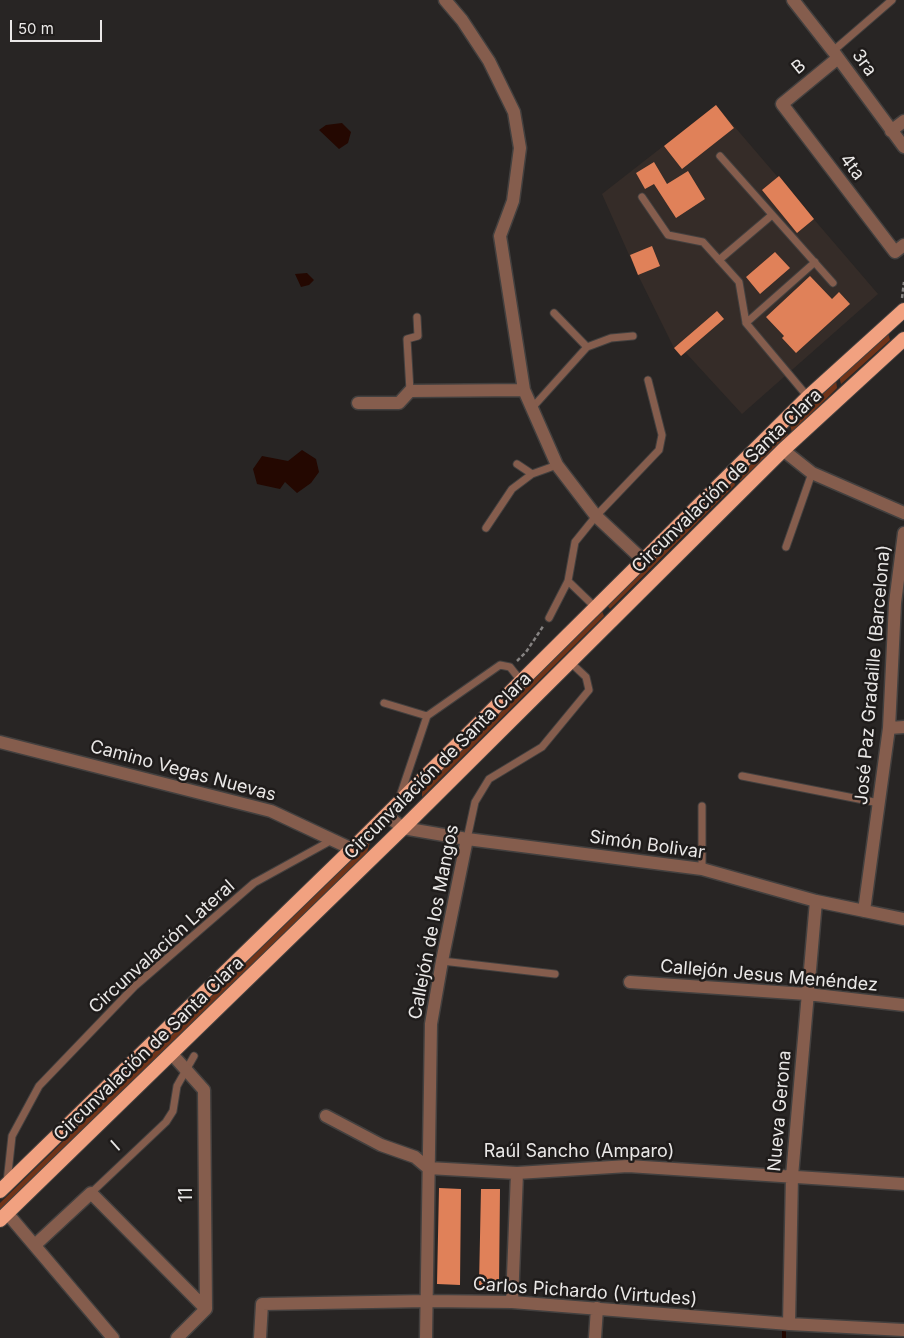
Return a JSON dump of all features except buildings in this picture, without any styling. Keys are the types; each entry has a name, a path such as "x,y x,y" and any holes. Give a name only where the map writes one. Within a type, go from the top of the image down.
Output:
{"highway":[{"name":"Circunvalación de Santa Clara","path":"3,1188 398,804 808,397 904,310"},
{"name":"Circunvalación de Santa Clara","path":"4,1217 403,828 784,450 904,338"}],"street":[{"path":"445,0 462,20 489,61 514,112 520,148 513,201 500,236 524,390 557,465 596,516 644,560"},
{"name":"3ra","path":"793,1 836,54 904,147"},
{"name":"B","path":"782,104 836,54"},
{"name":"4ta","path":"782,104 900,248"},
{"path":"891,131 904,121"},
{"path":"358,403 399,403 410,391 524,390"},
{"path":"784,450 812,473 904,513"},
{"name":"José Paz Gradaille (Barcelona)","path":"864,911 889,728 895,603 904,532"},
{"path":"889,728 904,727"},
{"name":"Camino Vegas Nuevas","path":"0,742 271,811 352,849"},
{"name":"Simón Bolivar","path":"386,815 403,828 467,839 702,869 816,901 904,919"},
{"name":"Callejón de los Mangos","path":"426,1338 431,1024 467,839"},
{"name":"Nueva Gerona","path":"789,1324 792,1176 816,901"},
{"name":"Callejón Jesus Menéndez","path":"630,982 807,994 904,1005"},
{"name":"11","path":"171,1053 204,1090 206,1309"},
{"name":"Raúl Sancho (Amparo)","path":"326,1116 381,1146 415,1157 428,1168 517,1173 628,1166 904,1184"},
{"path":"512,1302 517,1173"},
{"path":"91,1193 206,1309 177,1338"},
{"name":"I","path":"35,1246 91,1193"},
{"path":"4,1217 35,1246 113,1338"},
{"name":"Carlos Pichardo (Virtudes)","path":"260,1338 262,1304 427,1301 512,1302 789,1324 904,1330"},
{"path":"595,1338 597,1308"}],"lane":[{"name":"B","path":"836,54 892,0"},
{"path":"720,156 833,283"},
{"path":"642,197 668,235 704,242 739,282 746,323 808,397"},
{"path":"720,260 772,215"},
{"path":"746,323 815,262"},
{"path":"554,313 586,347"},
{"path":"410,391 407,339 418,336 417,317"},
{"path":"531,409 586,347 611,338 634,336"},
{"path":"549,618 568,581 575,542 596,516 659,450 662,435 648,380"},
{"path":"517,464 532,474"},
{"path":"486,528 512,489 532,474 557,465"},
{"path":"786,547 812,473"},
{"path":"568,581 596,608"},
{"name":"Callejón de los Mangos","path":"467,839 475,802 489,779 542,748 589,690 586,677 570,662"},
{"path":"398,804 427,716 500,665 510,667 521,681"},
{"path":"384,703 427,716"},
{"path":"742,776 879,803"},
{"path":"702,806 702,869"},
{"name":"Circunvalación Lateral","path":"3,1188 12,1136 39,1086 135,986 254,883 332,840"},
{"path":"442,961 555,974"},
{"name":"I","path":"91,1193 166,1122 173,1111 177,1086 194,1056"}],"path":[{"path":"510,667 526,652 549,618"}],"shaded area":[{"path":"716,105 878,294 742,414 686,353 681,356 674,348 638,275 602,194"},
{"path":"342,123 351,132 348,143 339,149 319,130 326,125"},
{"path":"307,273 314,280 309,285 301,287 295,274"},
{"path":"888,333 890,340 841,384 839,376"},
{"path":"836,380 837,388 792,433 790,424"},
{"path":"787,430 788,437 741,482 737,476"},
{"path":"302,450 316,459 319,472 311,483 297,493 285,482 280,489 257,484 253,469 262,456 288,461"},
{"path":"733,480 735,485 610,609 607,605"},
{"path":"602,611 604,616 422,797 422,786 591,619"},
{"path":"370,842 367,853 0,1211 0,1203"}],"waterway":[{"path":"784,1328 784,1338"}]}
